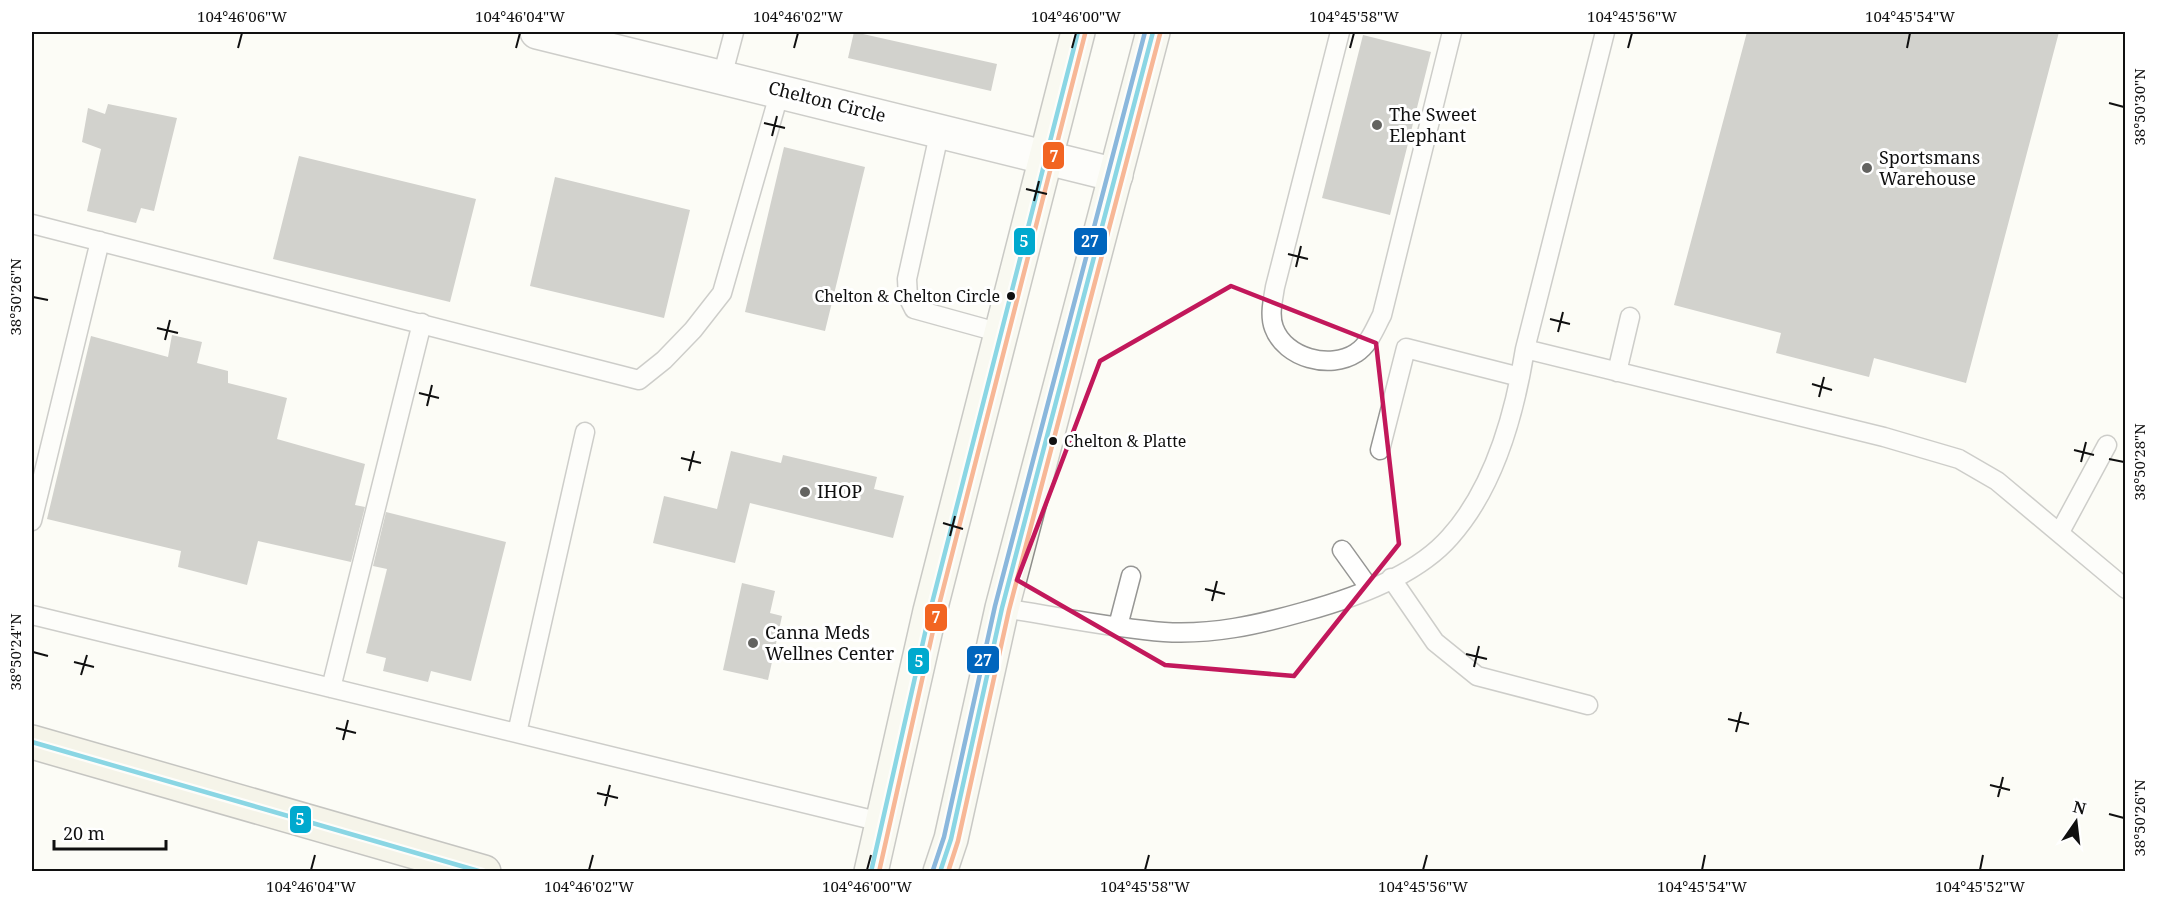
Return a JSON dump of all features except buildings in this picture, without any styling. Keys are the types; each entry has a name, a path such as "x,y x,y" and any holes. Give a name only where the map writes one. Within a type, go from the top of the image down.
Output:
{"main road":[{"path":"871,872 880,822 930,611 1078,32"},
{"path":"940,872 951,839 1002,608 1153,32"},
{"path":"32,742 484,872"}],"street":[{"name":"Chelton Circle","path":"537,32 1116,175"}],"lane":[{"path":"722,77 734,32"},
{"path":"1340,32 1275,286 1272,311 1274,328 1284,343 1297,355 1339,360 1357,352 1372,336 1382,315 1452,32"},
{"path":"1002,608 1165,632 1211,632 1257,625 1341,603 1412,568 1450,538 1476,499 1496,457 1520,376 1605,32"},
{"path":"32,224 639,380 664,360 686,337 722,293 780,91"},
{"path":"940,130 909,269 908,297 914,309 1001,333"},
{"path":"32,521 100,241"},
{"path":"1617,372 1630,318"},
{"path":"331,688 422,323"},
{"path":"1380,450 1406,348 1520,376"},
{"path":"1525,349 1884,436 1959,459 1997,481 2126,589"},
{"path":"517,733 585,432"},
{"path":"2060,532 2107,446"},
{"path":"1342,550 1370,589"},
{"path":"1118,626 1131,576"},
{"path":"1391,578 1435,642 1478,676 1588,705"},
{"path":"32,615 880,822"}],"highlighted area":[{"path":"1231,286 1376,343 1399,544 1294,676 1165,665 1017,580 1100,361"}],"transit line":[{"name":"5","path":"871,872 930,611 1078,32"},
{"name":"27","path":"933,870 944,837 995,606 1145,32"},
{"name":"5","path":"940,872 951,839 1002,608 1153,32"},
{"name":"7","path":"879,872 937,613 1085,34"},
{"name":"7","path":"948,872 958,841 1009,610 1160,34"},
{"name":"5","path":"32,742 482,872"}],"place":[{"name":"The Sweet Elephant","path":"1377,125"},
{"name":"Sportsmans Warehouse","path":"1867,168"},
{"name":"Chelton & Chelton Circle","path":"1011,296"},
{"name":"Chelton & Platte","path":"1053,441"},
{"name":"IHOP","path":"805,492"},
{"name":"Canna Meds Wellnes Center","path":"753,643"}]}
